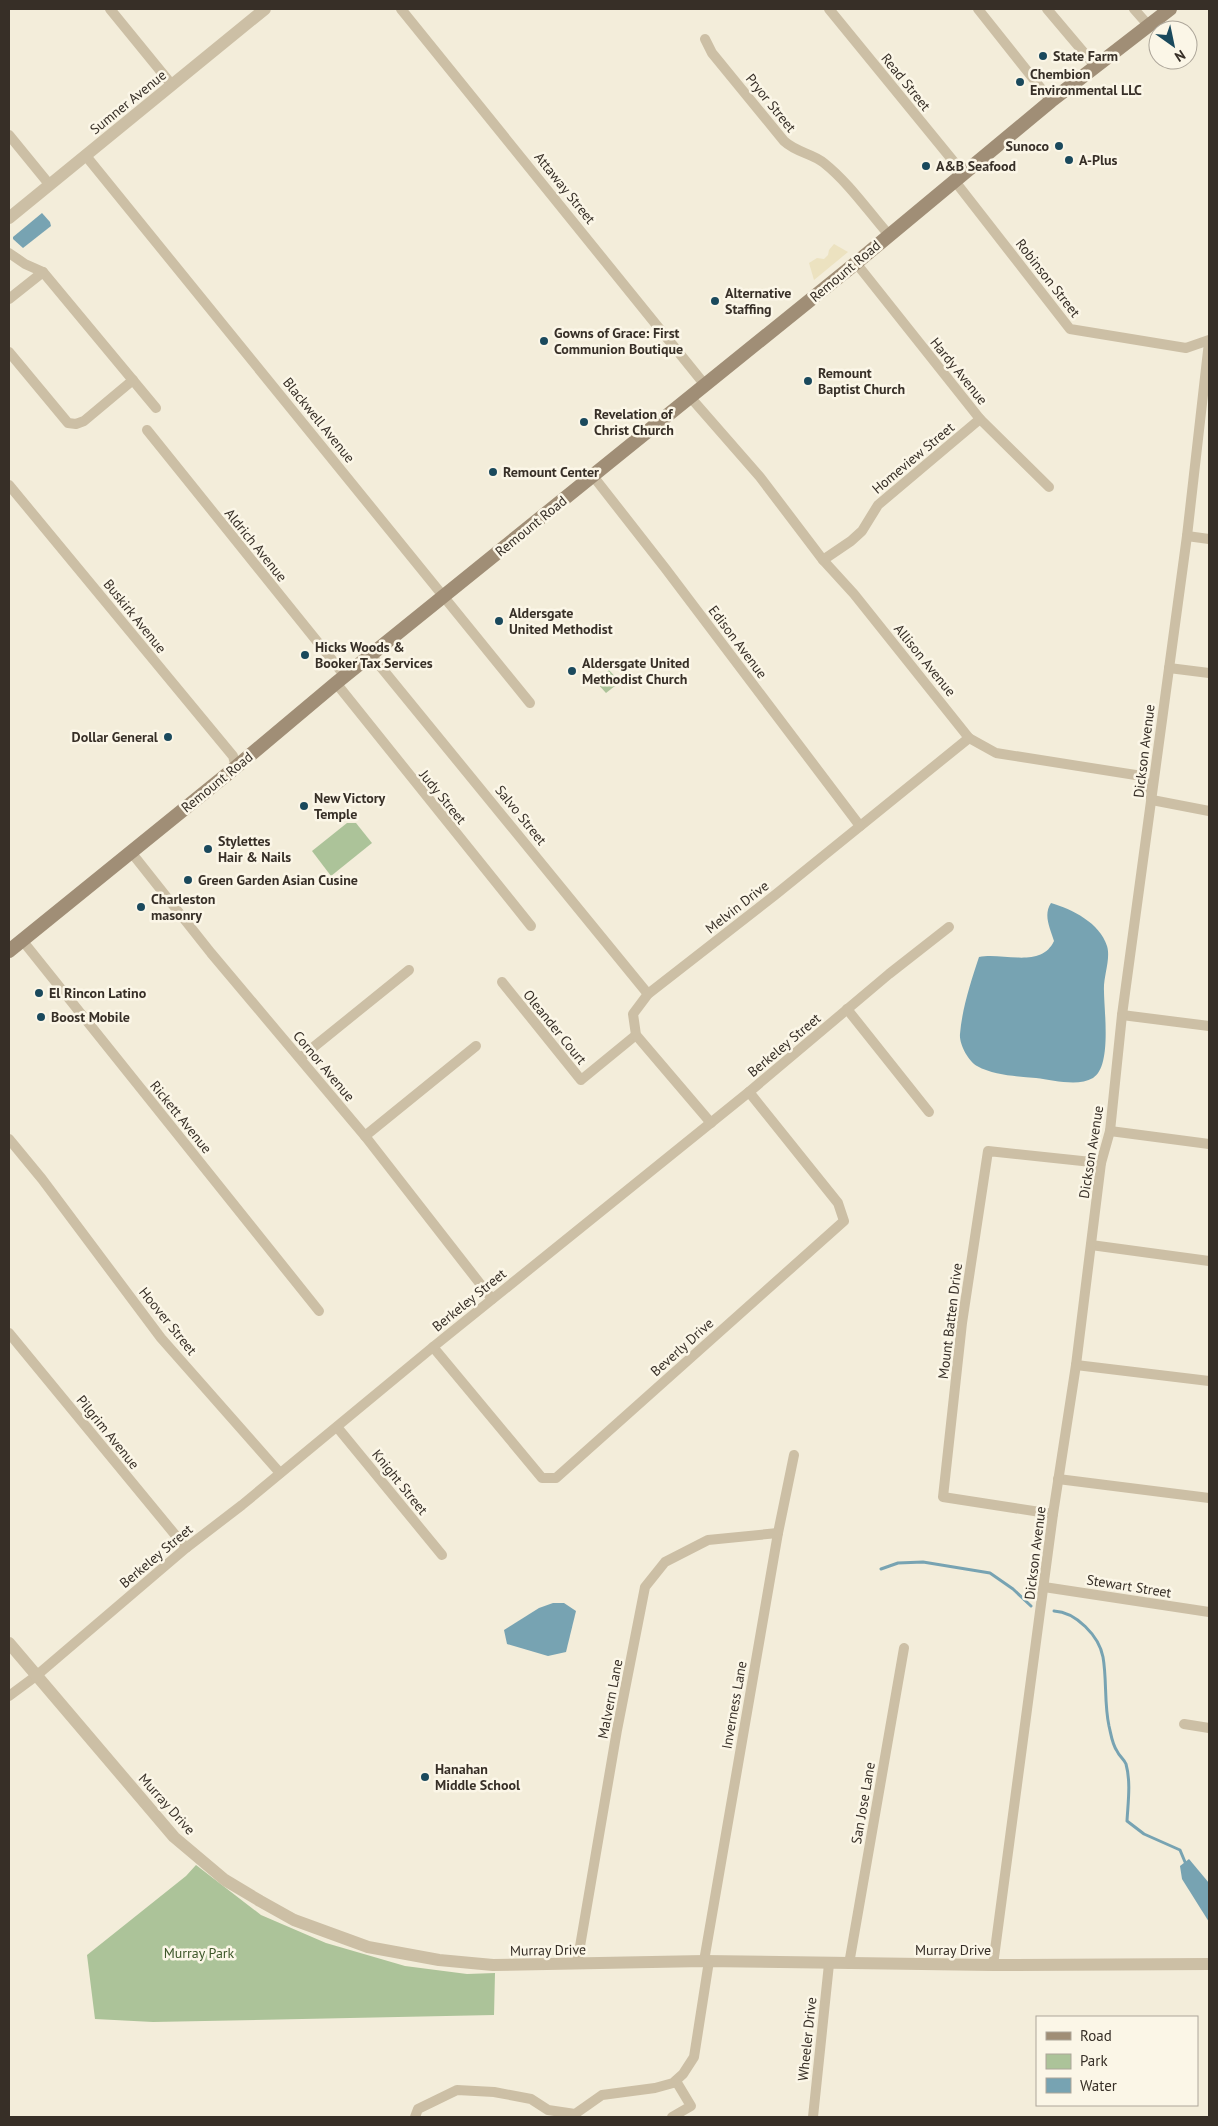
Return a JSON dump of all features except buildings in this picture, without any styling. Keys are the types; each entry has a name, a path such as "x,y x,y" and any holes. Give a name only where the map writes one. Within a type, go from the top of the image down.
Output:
{"main road":[{"name":"Remount Road","path":"1156,20 1170,9"},
{"name":"Remount Road","path":"9,951 340,680 856,264 1051,101 1148,27"}],"street":[{"path":"110,9 172,85"},
{"name":"Sumner Avenue","path":"9,218 264,9"},
{"name":"Attaway Street","path":"401,9 705,385"},
{"name":"Read Street","path":"829,9 958,177"},
{"path":"978,9 1051,101"},
{"path":"1047,9 1096,66"},
{"path":"1134,9 1148,25"},
{"name":"Pryor Street","path":"705,39 712,53 784,141 794,150 822,161 840,177 889,235"},
{"path":"9,135 49,184"},
{"name":"Blackwell Avenue","path":"86,156 530,702"},
{"name":"Robinson Street","path":"958,177 1070,329 1186,348 1209,341"},
{"path":"9,253 25,264 43,272 156,408"},
{"name":"Hardy Avenue","path":"856,264 980,419 1049,487"},
{"path":"9,299 43,272"},
{"name":"Dickson Avenue","path":"993,1965 1053,1514 1076,1365 1101,1163 1110,1131 1122,1015 1187,536 1209,341"},
{"path":"9,352 68,423 76,424 84,421 133,380"},
{"name":"Allison Avenue","path":"691,398 760,477 823,560 854,594 969,738 996,754 1142,776 1152,800"},
{"name":"Homeview Street","path":"823,560 851,541 862,531 878,505 980,419"},
{"name":"Aldrich Avenue","path":"147,430 340,680"},
{"name":"Edison Avenue","path":"593,476 860,826"},
{"name":"Buskirk Avenue","path":"9,485 232,756 236,767"},
{"path":"1187,536 1209,539"},
{"name":"Salvo Street","path":"371,655 648,994"},
{"path":"1169,668 1209,673"},
{"name":"Judy Street","path":"340,680 531,926"},
{"name":"Melvin Drive","path":"636,1035 633,1014 648,994 969,738"},
{"path":"1152,800 1209,811"},
{"name":"Cornor Avenue","path":"132,852 210,953 365,1136 492,1299"},
{"name":"Berkeley Street","path":"9,1696 36,1676 186,1548 337,1427 433,1346 711,1123 847,1009 949,927"},
{"name":"Rickett Avenue","path":"22,940 319,1311"},
{"path":"300,1058 409,970"},
{"name":"Oleander Court","path":"502,982 581,1080 636,1035"},
{"path":"847,1009 929,1112"},
{"path":"1122,1015 1209,1026"},
{"path":"636,1035 711,1123"},
{"path":"365,1136 476,1046"},
{"name":"Beverly Drive","path":"433,1346 542,1478 556,1478 844,1221 838,1203 749,1092"},
{"path":"1110,1131 1209,1144"},
{"name":"Hoover Street","path":"9,1139 42,1179 161,1338 280,1473"},
{"name":"Mount Batten Drive","path":"1053,1514 943,1497 962,1323 988,1151 1101,1163"},
{"path":"1091,1245 1209,1261"},
{"name":"Pilgrim Avenue","path":"9,1333 186,1548"},
{"path":"1076,1365 1209,1381"},
{"name":"Knight Street","path":"337,1427 442,1555"},
{"name":"Inverness Lane","path":"676,2081 694,2057 706,1961 778,1533 794,1455"},
{"path":"1058,1479 1209,1498"},
{"name":"Malvern Lane","path":"577,1964 617,1730 645,1587 665,1562 708,1540 778,1533"},
{"name":"Stewart Street","path":"1044,1587 1209,1612"},
{"name":"Murray Drive","path":"9,1643 174,1837 225,1880 294,1920 368,1947 439,1960 493,1965 706,1961 993,1965 1209,1964"},
{"name":"San Jose Lane","path":"848,1964 904,1648"},
{"path":"1184,1724 1209,1728"},
{"name":"Wheeler Drive","path":"813,2117 829,1964"},
{"path":"415,2117 418,2109 457,2090 494,2092 531,2099 548,2110 575,2115 602,2095 655,2088 676,2081 691,2106 672,2117"}],"green space":[{"path":"609,670 620,682 606,693 596,682"},
{"path":"347,823 356,823 372,843 331,876 312,851"},
{"name":"Murray Park","path":"196,1865 261,1915 326,1943 405,1966 467,1974 495,1973 494,2015 153,2022 95,2019 87,1955 186,1876"}],"shaded area":[{"path":"834,244 848,252 814,280 809,263 817,258 824,259"}],"water":[{"path":"42,213 51,226 23,248 13,237"},
{"path":"1051,903 1076,913 1092,924 1098,930 1107,946 1108,962 1104,986 1105,1051 1099,1072 1087,1081 1065,1082 991,1072 977,1066 970,1060 960,1038 965,1005 979,957 1031,957 1040,955 1048,950 1054,941 1047,917"},
{"path":"553,1603 564,1603 576,1611 566,1652 548,1656 507,1644 504,1630 539,1608"},
{"path":"1189,1859 1209,1883 1209,1922 1182,1879 1180,1866"}],"waterway":[{"path":"881,1569 898,1563 923,1562 990,1573 1013,1589 1031,1606"},
{"path":"1054,1611 1062,1612 1078,1620 1092,1633 1101,1649 1107,1717 1111,1736 1115,1748 1125,1762 1128,1771 1127,1821 1144,1834 1180,1850 1185,1862"}],"place":[{"name":"State Farm","path":"1043,56"},
{"name":"Chembion Environmental LLC","path":"1020,82"},
{"name":"Sunoco","path":"1059,146"},
{"name":"A-Plus","path":"1069,160"},
{"name":"A&B Seafood","path":"926,166"},
{"name":"Alternative Staffing","path":"715,301"},
{"name":"Gowns of Grace: First Communion Boutique","path":"544,341"},
{"name":"Remount Baptist Church","path":"808,381"},
{"name":"Revelation of Christ Church","path":"584,422"},
{"name":"Remount Center","path":"493,472"},
{"name":"Aldersgate United Methodist","path":"499,621"},
{"name":"Hicks Woods & Booker Tax Services","path":"305,655"},
{"name":"Aldersgate United Methodist Church","path":"572,671"},
{"name":"Dollar General","path":"168,737"},
{"name":"New Victory Temple","path":"304,806"},
{"name":"Stylettes Hair & Nails","path":"208,849"},
{"name":"Green Garden Asian Cusine","path":"188,880"},
{"name":"Charleston masonry","path":"141,907"},
{"name":"El Rincon Latino","path":"39,993"},
{"name":"Boost Mobile","path":"41,1017"},
{"name":"Hanahan Middle School","path":"425,1777"}]}
